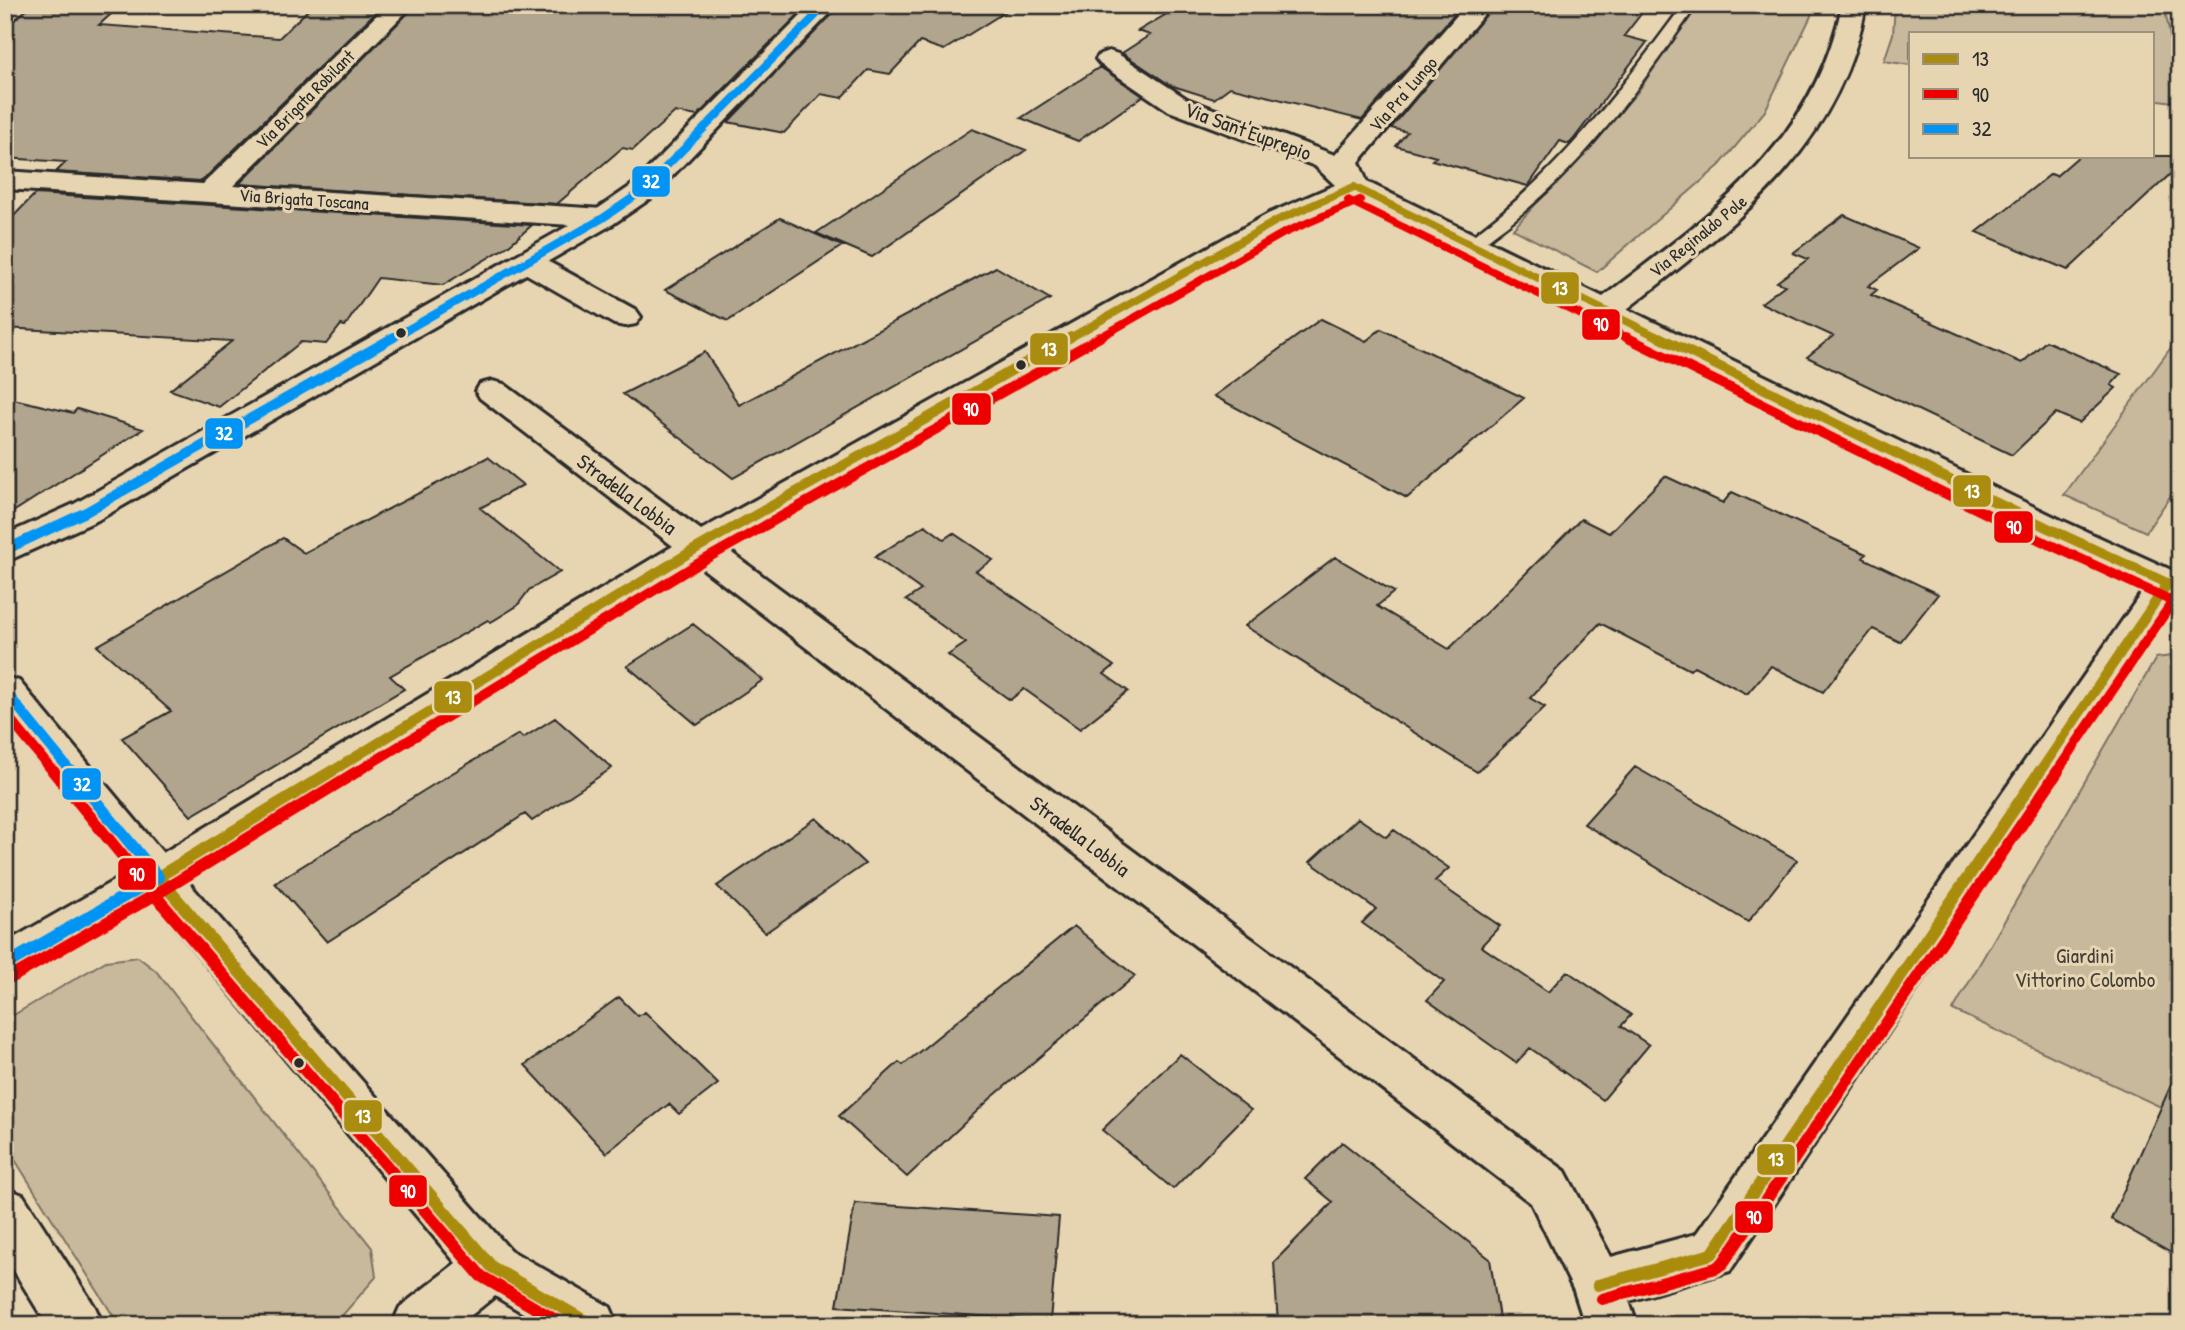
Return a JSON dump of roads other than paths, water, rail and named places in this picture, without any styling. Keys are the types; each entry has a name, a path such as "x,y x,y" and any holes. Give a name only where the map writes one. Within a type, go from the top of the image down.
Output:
{"street":[{"name":"Via Brigata Robilant","path":"210,193 401,5"},
{"path":"5,550 86,512 603,218 641,192 826,5"},
{"name":"Via Pra' Lungo","path":"1354,187 1345,161 1480,5"},
{"name":"Via Reginaldo Pole","path":"1606,310 1728,215 1754,191 1804,130 1838,67 1854,5"},
{"name":"Via Sant'Euprepio","path":"1109,59 1178,105 1325,160 1354,187 2036,522 2174,586"},
{"name":"Via Brigata Toscana","path":"5,180 603,218"},
{"path":"5,965 158,877 697,548 1245,237 1354,187"},
{"path":"527,262 625,317"},
{"name":"Stradella Lobbia","path":"492,391 1548,1187 1605,1305"},
{"path":"1605,1305 1712,1254 2174,586"},
{"path":"5,691 158,877 492,1267 592,1325"},
{"path":"5,1211 77,1325"},
{"path":"418,1325 492,1267"}],"lane":[{"path":"1471,244 1508,220 1560,167 1616,103 1690,5"}],"park label":[{"name":"Giardini Vittorino Colombo","path":"2085,967"}]}
